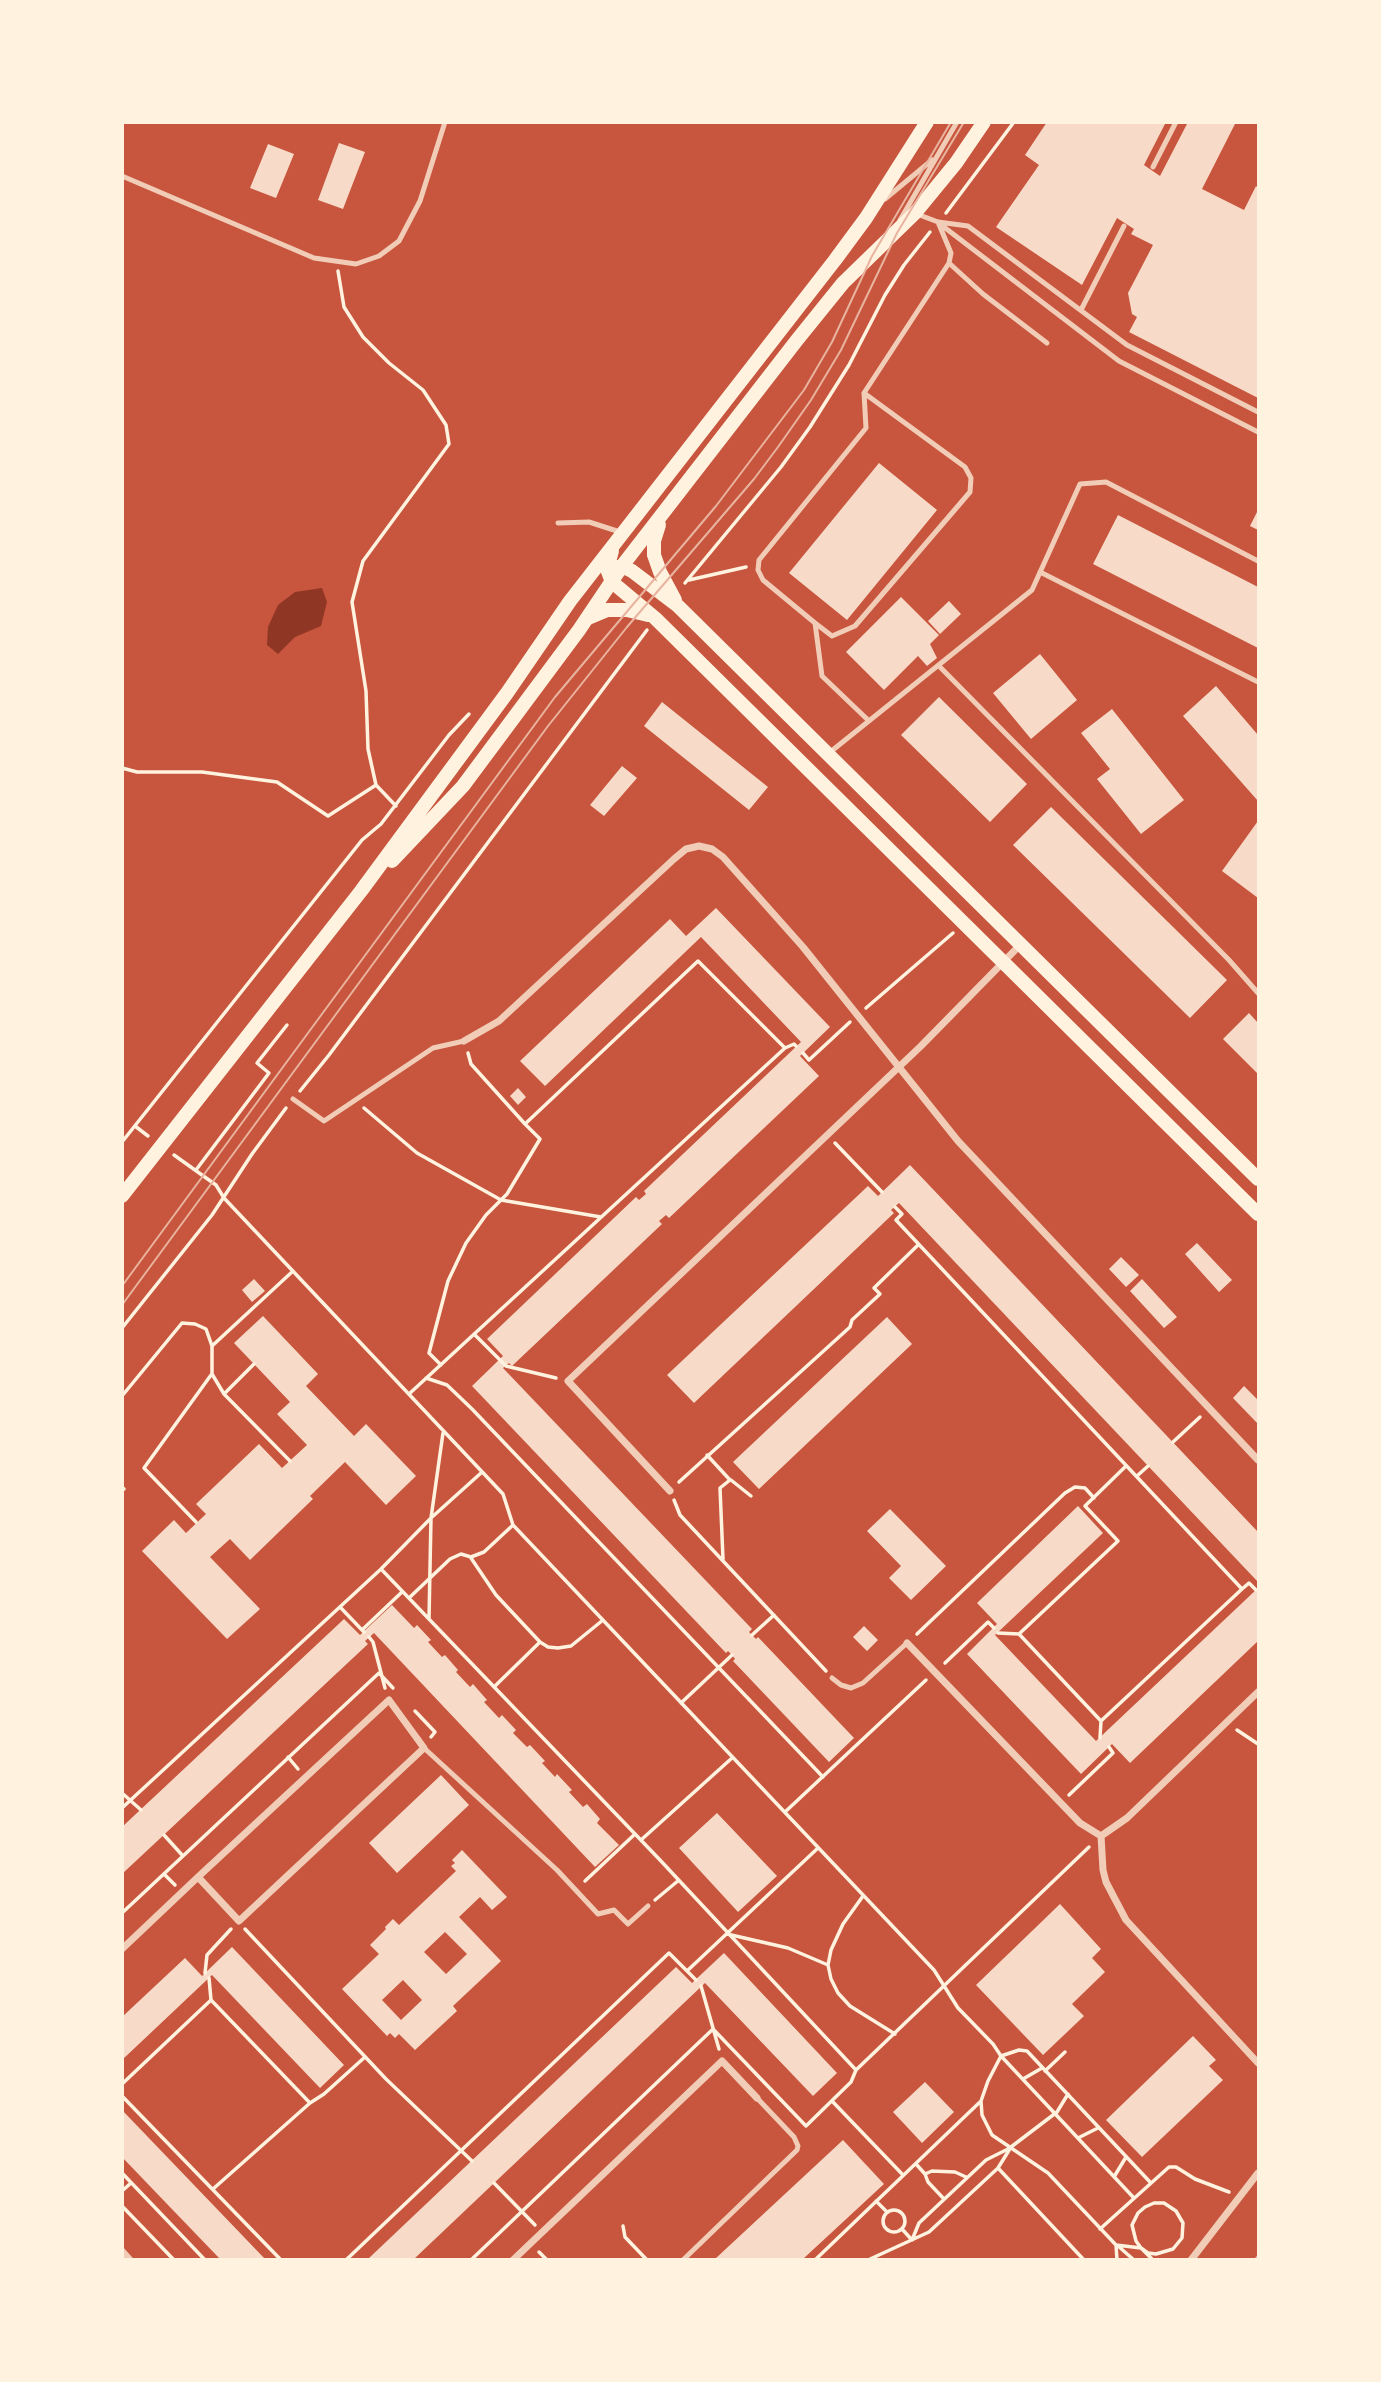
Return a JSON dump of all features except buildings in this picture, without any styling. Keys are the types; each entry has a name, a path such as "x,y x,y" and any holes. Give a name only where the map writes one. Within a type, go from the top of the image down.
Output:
{"main road":[{"path":"122,1196 361,891 507,694 587,580 827,271 870,211 927,122"},
{"path":"361,891 420,834 463,786 588,618 614,572 821,310 843,284 915,213 956,163 984,122"},
{"path":"663,513 653,541 654,555 678,606"},
{"path":"613,546 614,572 652,623 1258,1214"},
{"path":"587,580 614,572 632,571 678,606 1258,1178"},
{"path":"588,618 607,610 627,610 652,623"}],"street":[{"path":"464,1041 499,1021 686,849 699,846 712,849 803,947 958,1141 1258,1461"},
{"path":"670,1490 568,1381 897,1068 1021,944"},
{"path":"907,1643 1080,1824 1101,1836"},
{"path":"1101,1836 1127,1818 1258,1692"},
{"path":"122,1949 198,1877 389,1700 424,1748 239,1921 198,1877"},
{"path":"1101,1836 1106,1882 1126,1920 1258,2063"},
{"path":"513,2259 722,2061 757,2098"},
{"path":"1191,2259 1258,2173"},
{"path":"122,2251 130,2259"}],"lane":[{"path":"122,176 314,258 356,264 379,256 399,241 420,201 445,122"},
{"path":"888,241 957,122"},
{"path":"1153,167 1176,122"},
{"path":"870,211 934,158"},
{"path":"915,213 938,222 968,226 1127,345 1258,412"},
{"path":"864,393 965,467 971,478 970,492 855,626 832,636 763,580 758,570 759,560 866,428 864,393 949,263 951,253 938,222"},
{"path":"938,222 1119,361 1258,432"},
{"path":"1081,310 1124,226"},
{"path":"949,263 983,294 1047,342"},
{"path":"828,754 1032,590 1080,484 1106,482 1258,562"},
{"path":"558,523 589,522 624,533"},
{"path":"1040,572 1258,682"},
{"path":"815,623 822,676 868,720"},
{"path":"939,666 1229,960 1258,993"},
{"path":"293,1099 324,1121 433,1048 464,1041"},
{"path":"832,1678 851,1688 863,1683 907,1643"},
{"path":"424,1748 557,1870 598,1914 614,1910 628,1924 648,1906"},
{"path":"683,2259 793,2154 798,2146 794,2137 757,2098"}],"path":[{"path":"681,587 781,467 810,427 849,365 894,280 981,169 1014,122"},
{"path":"336,261 344,307 363,337 389,363 424,390 446,425 449,444 363,561 352,602 366,691 368,749 376,785 396,806"},
{"path":"688,580 759,564"},
{"path":"122,1328 224,1198 252,1154 652,623"},
{"path":"122,1142 362,839 381,824 449,735 469,714"},
{"path":"122,768 137,772 202,772 277,782 328,816 376,785"},
{"path":"803,1053 809,1060 953,932"},
{"path":"525,1124 698,961 785,1048"},
{"path":"196,1170 270,1073 257,1063 287,1025"},
{"path":"440,1365 429,1353 448,1281 467,1243 486,1215 507,1194 540,1139 471,1064 464,1041"},
{"path":"409,1394 785,1048 794,1044 796,1046"},
{"path":"355,1100 417,1153 501,1200 601,1217"},
{"path":"826,1134 882,1192"},
{"path":"162,1146 216,1185 224,1198 503,1494 513,1525 934,1970 958,2008 1133,2197"},
{"path":"895,1207 902,1214 896,1220 918,1245 1242,1590"},
{"path":"832,1678 680,1515 670,1490 850,1328 852,1320 880,1294 874,1288 918,1245"},
{"path":"212,1346 293,1270"},
{"path":"122,1396 182,1324 195,1324 206,1329 212,1346 212,1374 224,1394 290,1461"},
{"path":"474,1334 506,1366 568,1381"},
{"path":"224,1394 254,1364"},
{"path":"197,1522 144,1468 212,1374"},
{"path":"426,1378 447,1385 472,1409 824,1777"},
{"path":"1173,1442 1209,1409"},
{"path":"429,1619 432,1518 443,1432"},
{"path":"707,1455 730,1480 751,1496"},
{"path":"1019,1634 1118,1541 1085,1506 1126,1466"},
{"path":"1136,1477 1148,1466"},
{"path":"122,1808 482,1472"},
{"path":"723,1561 720,1488 730,1480"},
{"path":"907,1643 1065,1493 1075,1488 1085,1488 1094,1498"},
{"path":"471,1558 484,1552 513,1525"},
{"path":"409,1598 450,1559 461,1554 471,1558 496,1595 540,1642 548,1647 571,1646 603,1620"},
{"path":"381,1569 679,1880 856,2070"},
{"path":"1100,1738 1101,1721 1249,1583 1256,1590"},
{"path":"340,1607 363,1631 403,1592"},
{"path":"752,1635 774,1615"},
{"path":"785,1812 988,1622 994,1628"},
{"path":"998,1633 1019,1634 1101,1721"},
{"path":"369,1637 373,1642 379,1673 389,1700"},
{"path":"494,1687 540,1642"},
{"path":"681,1703 732,1655"},
{"path":"379,1673 398,1692"},
{"path":"122,1913 379,1673"},
{"path":"407,1702 435,1732 424,1748"},
{"path":"1227,1723 1258,1744"},
{"path":"1060,1803 1113,1753 1109,1747"},
{"path":"641,1840 732,1758"},
{"path":"122,1793 141,1810"},
{"path":"575,1890 635,1834"},
{"path":"164,1835 183,1856"},
{"path":"794,2137 851,2082 856,2070 1101,1836"},
{"path":"687,1971 818,1848"},
{"path":"648,1906 679,1880"},
{"path":"863,1896 843,1924 831,1951 828,1965 831,1979 838,1993 850,2006 895,2034"},
{"path":"205,1973 207,1955 239,1921 365,2057 472,2161"},
{"path":"727,1934 788,1948 828,1965"},
{"path":"346,2259 669,1953 696,1980"},
{"path":"209,1978 211,2000 310,2103"},
{"path":"701,1986 722,2061"},
{"path":"122,2084 211,2000"},
{"path":"1134,2259 1116,2245 1048,2174 992,2135 982,2115 981,2101 1001,2056 1025,2050 1150,2182"},
{"path":"1023,2079 1044,2069 1065,2052"},
{"path":"213,2189 365,2057"},
{"path":"912,2239 919,2223 944,2199 986,2160 1011,2147 1055,2113 1068,2094"},
{"path":"122,2096 281,2259"},
{"path":"832,2101 903,2175"},
{"path":"815,2259 981,2101"},
{"path":"1078,2138 1098,2127"},
{"path":"868,2259 929,2232 998,2168 1011,2147"},
{"path":"1114,2177 1126,2157"},
{"path":"916,2164 944,2199"},
{"path":"1100,2229 1169,2167 1176,2166 1195,2179 1226,2190 1239,2199"},
{"path":"998,2168 1084,2259"},
{"path":"925,2174 932,2171 955,2172 967,2178"},
{"path":"122,2173 205,2259"},
{"path":"122,2191 132,2182"},
{"path":"494,2183 541,2232"},
{"path":"876,2201 887,2212"},
{"path":"1116,2245 1141,2248 1148,2253 1161,2254 1177,2246 1184,2228 1180,2214 1164,2203 1149,2204 1135,2217 1133,2233 1141,2248 1153,2259"},
{"path":"122,2206 174,2259"},
{"path":"887,2212 901,2212 905,2218 902,2229 892,2232 886,2228 883,2218 887,2212"},
{"path":"623,2226 625,2237 647,2259"},
{"path":"902,2229 912,2239"},
{"path":"1116,2245 1116,2259"}],"shaded area":[{"path":"322,588 327,602 321,626 295,637 278,654 267,645 268,627 278,605 295,592"}],"tram line":[{"path":"122,1286 555,697 716,506 804,390 832,342 872,256 951,122"},
{"path":"122,1305 548,726 778,447 841,350 897,233 964,122"}]}
